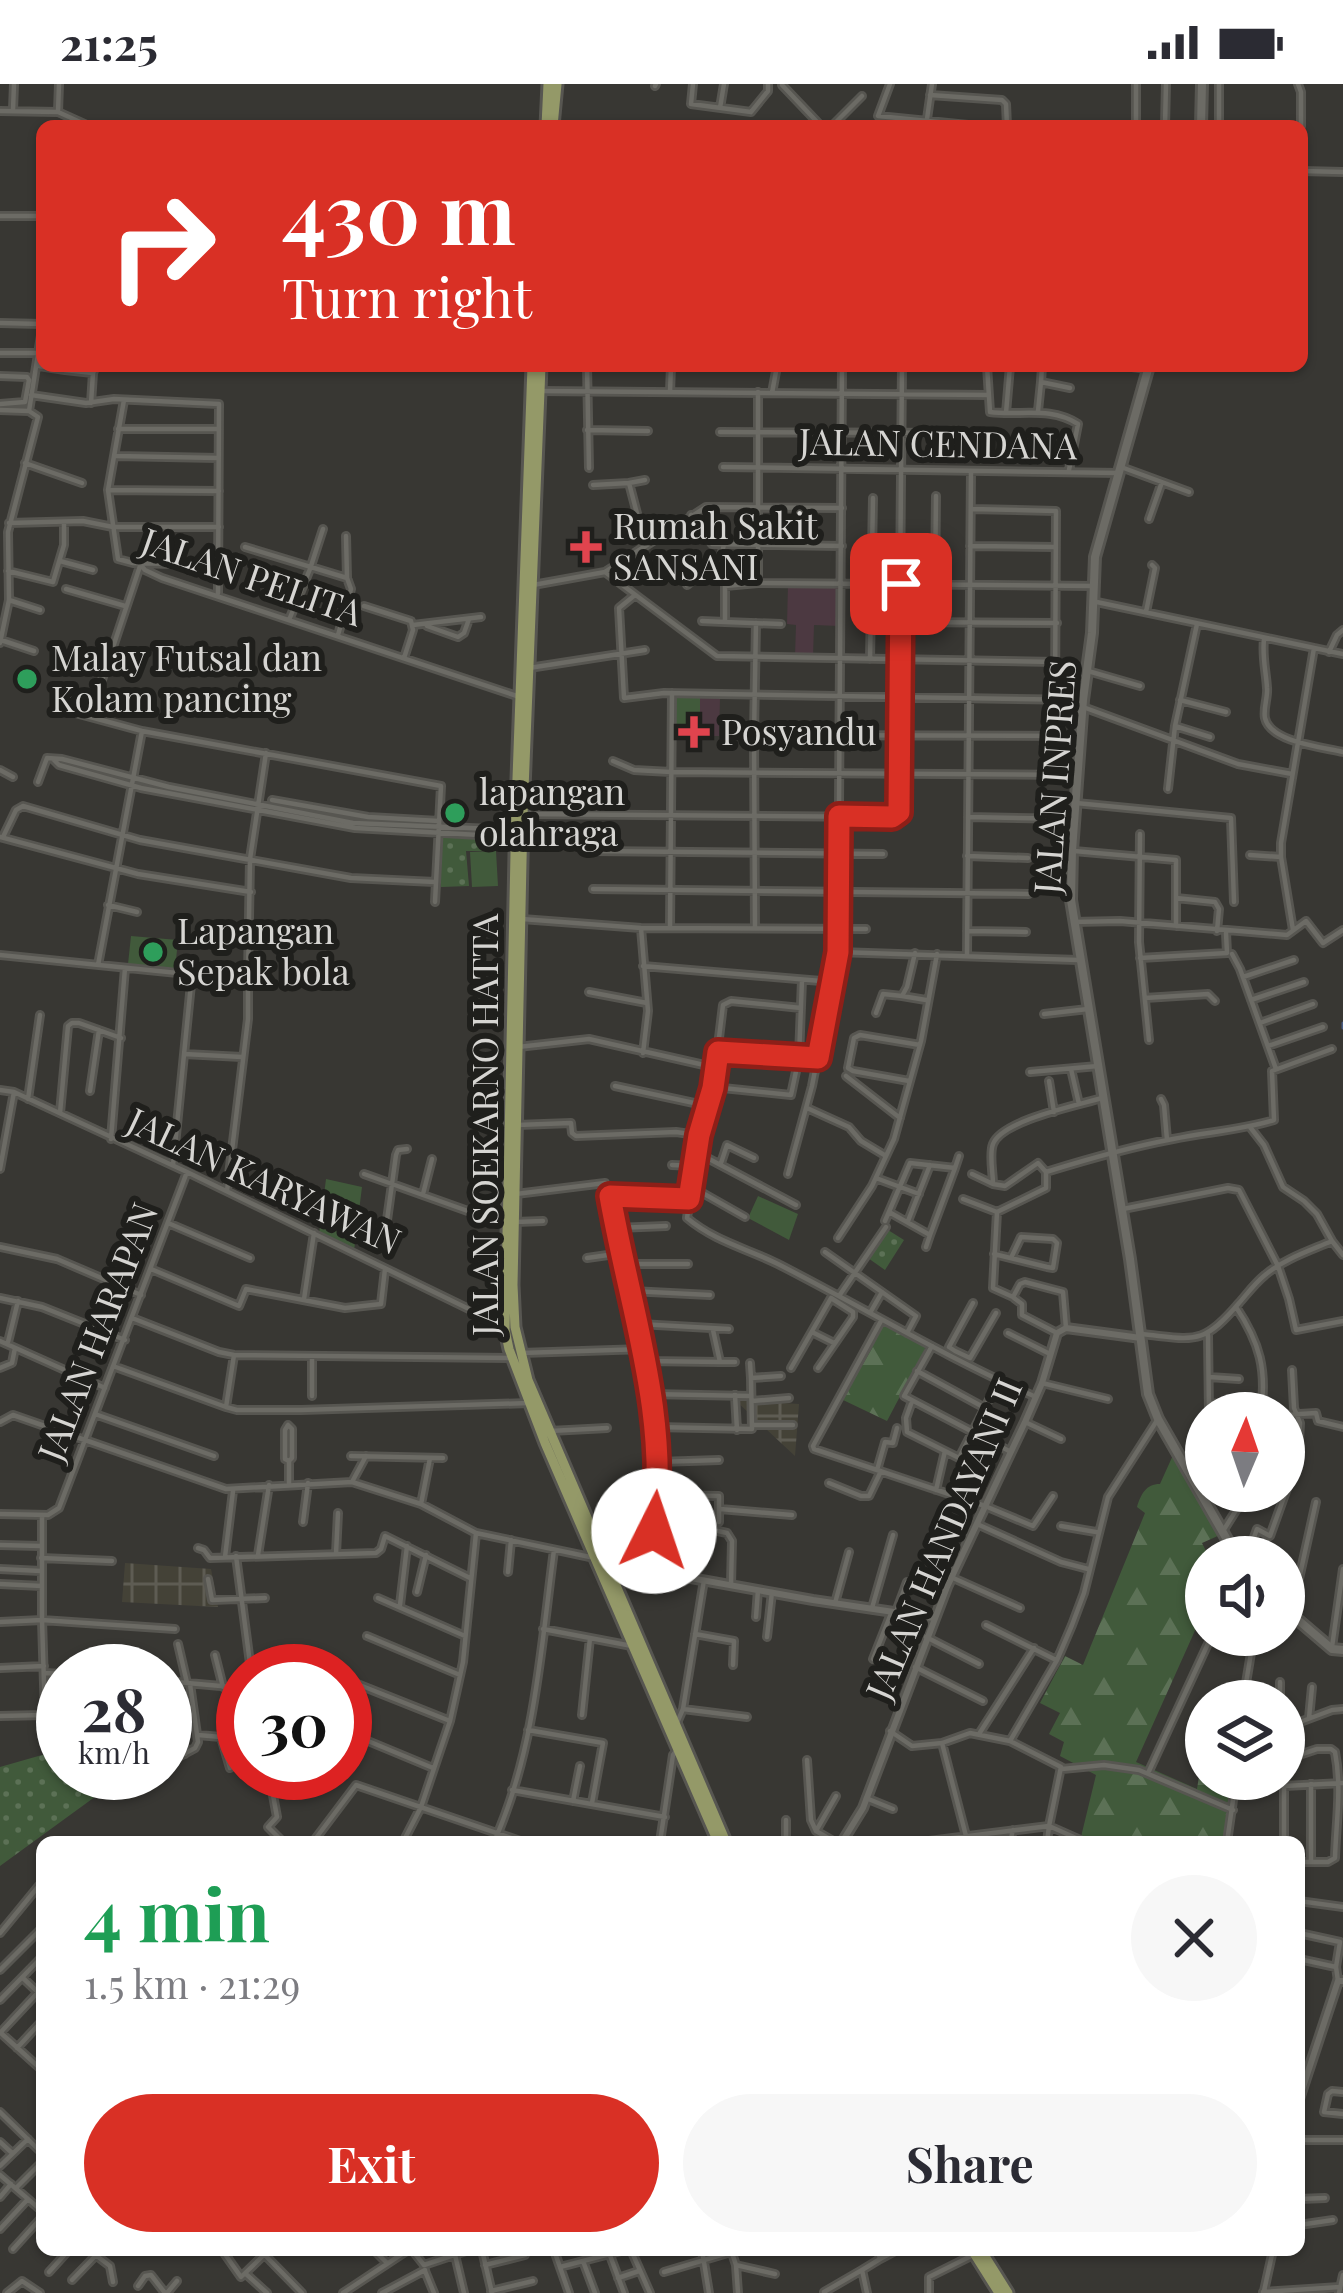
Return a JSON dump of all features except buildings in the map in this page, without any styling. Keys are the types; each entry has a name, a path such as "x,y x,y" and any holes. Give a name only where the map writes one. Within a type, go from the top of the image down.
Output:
{"main road":[{"path":"549,120 552,84"},
{"path":"1201,120 1202,84"},
{"name":"JALAN SOEKARNO HATTA","path":"537,372 514,1081 516,1194 511,1224 517,1355 595,1558 719,1836"},
{"name":"JALAN SOEKARNO HATTA","path":"538,372 516,834 511,1224 505,1319 529,1403 607,1563 720,1836"},
{"name":"JALAN INPRES","path":"1147,372 1095,556 1072,851 1073,922 1123,1209 1148,1394 1185,1463"},
{"name":"JALAN INPRES","path":"1212,1512 1226,1536"},
{"path":"1305,1626 1332,1649 1343,1650"},
{"path":"979,2256 1003,2293"}],"street":[{"path":"13,110 14,84"},
{"path":"58,112 59,84"},
{"path":"693,84 691,104 752,112"},
{"path":"719,109 724,84"},
{"path":"752,120 768,87 782,84 815,120"},
{"path":"890,84 877,115 904,120"},
{"path":"927,120 932,84"},
{"path":"1136,84 1136,120"},
{"path":"1165,120 1166,84"},
{"path":"1219,84 1219,120"},
{"path":"1298,84 1301,120"},
{"path":"930,95 1003,100 1006,120"},
{"path":"838,120 862,96"},
{"path":"0,111 58,112 76,120"},
{"path":"1308,171 1343,172"},
{"path":"0,216 36,216"},
{"path":"0,323 36,326"},
{"path":"0,352 36,353"},
{"path":"29,411 36,371"},
{"path":"91,403 94,372"},
{"path":"587,372 589,468"},
{"path":"670,392 671,372"},
{"path":"772,393 777,372"},
{"path":"788,1174 807,1108 838,952 842,372"},
{"path":"523,814 892,817 899,812 902,372"},
{"path":"987,372 988,410 992,413 1038,411 1078,424 1069,472"},
{"path":"1006,413 1009,372"},
{"path":"1038,411 1042,372"},
{"path":"0,376 27,377 29,382 25,402 0,407"},
{"path":"1041,382 1070,388"},
{"path":"540,391 989,394"},
{"path":"758,392 758,583"},
{"path":"31,394 91,403 218,403 218,596"},
{"name":"JALAN PELITA","path":"124,400 108,490 118,559 162,578 521,697"},
{"path":"0,407 38,417 9,523 4,558 9,600 1,638 34,651"},
{"path":"118,429 219,429"},
{"path":"587,430 648,431"},
{"path":"720,432 965,433"},
{"path":"113,456 218,458"},
{"path":"26,464 82,483"},
{"name":"JALAN CENDANA","path":"723,467 1120,470 1189,492"},
{"path":"967,956 971,471"},
{"path":"593,485 645,480"},
{"path":"1149,519 1162,482"},
{"path":"629,483 646,544"},
{"path":"108,490 219,491"},
{"path":"935,584 937,496"},
{"path":"870,659 873,498"},
{"path":"532,585 605,572 712,506 842,508"},
{"path":"970,509 1055,510 1055,699"},
{"path":"692,515 712,544 842,546"},
{"path":"8,571 52,582 60,561 64,522"},
{"path":"9,523 219,527"},
{"path":"289,620 322,529"},
{"path":"338,636 351,589 346,536"},
{"path":"687,585 720,560 724,545"},
{"path":"970,546 1057,547"},
{"path":"245,547 347,578"},
{"path":"60,561 93,570"},
{"path":"219,565 139,565 97,695 71,691 66,708 142,731 438,784 442,792 435,902"},
{"path":"1146,612 1152,565"},
{"path":"605,572 712,655 1056,662"},
{"path":"724,622 725,586 1093,586"},
{"path":"66,589 125,606"},
{"path":"635,595 619,608 624,698 672,693 1055,699 1083,704 1240,764 1292,774"},
{"path":"9,600 40,610"},
{"path":"1092,602 1343,655"},
{"path":"364,606 407,618 413,625 481,617"},
{"path":"424,625 458,637 469,620"},
{"path":"702,621 781,624"},
{"path":"900,622 1057,623"},
{"path":"755,928 756,623"},
{"path":"1168,789 1175,726 1197,624"},
{"path":"404,658 413,625"},
{"path":"1329,652 1343,630"},
{"path":"1264,639 1262,662 1268,693 1264,717 1275,734 1343,752"},
{"path":"1293,930 1281,857 1314,648"},
{"path":"529,668 645,650"},
{"path":"1088,671 1141,686"},
{"path":"670,928 672,693"},
{"path":"1180,700 1226,712"},
{"path":"1175,726 1210,737"},
{"path":"98,965 142,731"},
{"path":"754,735 1080,736"},
{"path":"227,1192 248,1019 250,860 266,754"},
{"path":"38,782 46,758 62,759 131,782 355,828 386,824"},
{"path":"613,761 634,770 670,772 1078,776"},
{"path":"0,770 13,777"},
{"path":"272,800 386,824 516,834"},
{"path":"1076,803 1231,818 1234,902"},
{"path":"251,892 138,874 1,837 23,806 122,836 250,860 351,878 435,882"},
{"path":"258,807 306,810"},
{"path":"968,817 1075,819"},
{"path":"1140,834 1138,922 1150,1040"},
{"path":"593,851 883,854"},
{"path":"1072,851 1176,860 1176,926"},
{"path":"1250,855 1281,857"},
{"path":"967,856 1028,858"},
{"path":"592,889 1029,894"},
{"path":"1140,958 1227,953 1215,902 1176,898"},
{"path":"108,905 137,912"},
{"path":"522,919 641,928 866,929"},
{"path":"1073,922 1138,922 1287,935 1308,921 1323,943 1343,930"},
{"path":"641,928 647,1003 643,1053"},
{"path":"967,931 1026,932"},
{"path":"838,952 1079,960"},
{"path":"902,995 915,953"},
{"path":"1232,954 1276,1069"},
{"path":"0,955 248,977"},
{"path":"838,1238 876,1178 900,1118 937,955"},
{"path":"1243,977 1294,960"},
{"path":"643,966 833,982"},
{"path":"111,1139 125,968"},
{"path":"173,1166 192,974"},
{"path":"713,1088 789,1097 800,1057 802,980"},
{"path":"1251,1000 1304,982"},
{"path":"590,992 647,1003"},
{"path":"876,1013 883,994 929,1000"},
{"path":"1145,998 1208,994 1215,1001"},
{"path":"801,1008 726,1001 686,1214 690,1222 954,1354 970,1358 996,1312"},
{"path":"1260,1023 1313,1004"},
{"path":"1044,1014 1088,1009"},
{"path":"28,1099 40,1015"},
{"path":"60,1113 68,1026 79,1023 121,1038"},
{"path":"1268,1046 1323,1027"},
{"path":"90,1091 100,1030"},
{"path":"909,1081 853,1071 848,1067 854,1038 860,1035 920,1045"},
{"path":"518,1047 589,1039 716,1068"},
{"path":"1046,1172 1112,1152 1274,1120 1270,1074 1332,1049"},
{"path":"718,1052 818,1058"},
{"path":"184,1054 242,1057"},
{"path":"1030,1072 1098,1066"},
{"path":"1071,1069 1079,1105"},
{"path":"846,1076 900,1118"},
{"path":"1049,1082 1054,1112"},
{"path":"615,1086 708,1106"},
{"name":"JALAN KARYAWAN","path":"0,1090 14,1092 188,1172 471,1310 505,1319"},
{"path":"0,1168 14,1092"},
{"path":"992,1184 992,1145 1002,1132 1102,1098"},
{"path":"1161,1100 1166,1140"},
{"path":"807,1108 849,1127 861,1142 886,1156"},
{"path":"517,1125 571,1123 576,1136 699,1135"},
{"path":"1250,1127 1283,1186 1317,1214 1343,1255"},
{"path":"721,1163 727,1144 754,1157"},
{"path":"387,1220 396,1155 407,1148"},
{"path":"698,1153 796,1205"},
{"path":"926,1247 959,1156"},
{"path":"423,1196 432,1159"},
{"path":"791,1368 885,1224 910,1163 955,1168"},
{"path":"963,1199 997,1211 1046,1188 1046,1172 1039,1163 1004,1186 972,1174"},
{"path":"908,1223 930,1165"},
{"path":"672,1166 695,1166"},
{"name":"JALAN HARAPAN","path":"42,1516 59,1508 188,1172"},
{"path":"364,1174 511,1224 543,1222"},
{"path":"876,1178 919,1194"},
{"path":"516,1194 605,1183 610,1196 647,1361 655,1427 658,1495 649,1570"},
{"path":"692,1187 746,1216"},
{"path":"1123,1209 1228,1188 1239,1190 1278,1267 1295,1330 1343,1321"},
{"path":"610,1196 689,1199"},
{"path":"997,1211 993,1288 1022,1304 1022,1315 1057,1333 1066,1328 1140,1336 1208,1335 1264,1276 1332,1241"},
{"path":"889,1212 930,1234"},
{"path":"168,1223 250,1258"},
{"path":"616,1228 666,1226"},
{"path":"303,1301 314,1233"},
{"path":"994,1254 1011,1258 1054,1268 1057,1243 1021,1237 1011,1258"},
{"path":"0,1247 57,1259 141,1295"},
{"path":"826,1252 916,1316 907,1333"},
{"path":"587,1258 622,1253"},
{"path":"624,1264 688,1264"},
{"path":"151,1269 239,1306 245,1289 345,1308 379,1305 385,1268"},
{"path":"1012,1297 1023,1282 1063,1292 1066,1328"},
{"path":"631,1291 710,1295"},
{"path":"870,1313 882,1292"},
{"path":"818,1368 853,1316 834,1296"},
{"path":"0,1298 125,1340"},
{"path":"18,1301 4,1342 105,1388"},
{"path":"974,1303 949,1347 999,1380 1036,1397"},
{"path":"1236,1307 1250,1328 1263,1369 1264,1392"},
{"path":"132,1318 234,1355 517,1355 644,1349"},
{"path":"882,1320 814,1450 1033,1526 1053,1496"},
{"path":"639,1324 729,1329"},
{"path":"713,1330 720,1362"},
{"path":"811,1331 834,1343"},
{"path":"1008,1333 1050,1354"},
{"name":"JALAN HANDAYANI II","path":"844,1836 856,1823 926,1637 1042,1384 1057,1333"},
{"path":"1208,1335 1210,1392"},
{"path":"932,1346 904,1393 912,1402 1011,1452"},
{"path":"0,1368 12,1363 15,1348"},
{"path":"226,1407 234,1355"},
{"path":"312,1356 312,1396"},
{"path":"647,1361 735,1362"},
{"path":"655,1427 752,1429 751,1363"},
{"path":"113,1366 237,1411 529,1403"},
{"path":"1292,1370 1294,1392"},
{"path":"917,1371 985,1408"},
{"path":"751,1378 781,1376"},
{"path":"1209,1376 1239,1379"},
{"path":"912,1402 907,1432 959,1458 999,1380"},
{"path":"1042,1384 1108,1399"},
{"path":"650,1394 790,1398"},
{"path":"736,1395 737,1430"},
{"path":"1305,1414 1316,1413 1318,1421 1343,1427"},
{"path":"95,1414 214,1456"},
{"path":"0,1422 13,1415 233,1488 352,1481 421,1504 476,1533 595,1558"},
{"path":"1010,1741 1057,1660 1084,1593 1108,1497 1158,1419"},
{"path":"1025,1422 1061,1439"},
{"path":"289,1461 285,1459 288,1425 292,1429 289,1484"},
{"path":"754,1425 793,1425"},
{"path":"549,1438 607,1428"},
{"path":"830,1483 869,1496 885,1442 893,1443 897,1428"},
{"path":"936,1490 945,1451"},
{"path":"351,1456 443,1458"},
{"path":"352,1481 366,1456"},
{"path":"421,1504 430,1458"},
{"path":"658,1462 719,1460"},
{"path":"631,1484 658,1482"},
{"path":"303,1522 308,1483"},
{"path":"258,1556 269,1485"},
{"path":"225,1557 233,1488"},
{"path":"658,1495 718,1496 719,1522"},
{"path":"1305,1545 1316,1502"},
{"path":"720,1509 792,1515"},
{"path":"1223,1531 1235,1512"},
{"path":"336,1554 338,1513"},
{"path":"0,1514 42,1516 43,1644"},
{"path":"977,1524 1061,1562 1088,1569"},
{"path":"1060,1526 1097,1532"},
{"path":"718,1531 728,1533 732,1541 731,1585"},
{"path":"406,1836 450,1721 460,1675 476,1533"},
{"path":"198,1548 207,1558 376,1553 386,1535 470,1578"},
{"path":"872,1608 892,1535"},
{"path":"508,1572 511,1540"},
{"path":"0,1545 41,1546"},
{"path":"399,1608 407,1546"},
{"path":"497,1836 536,1693 554,1550"},
{"path":"836,1603 849,1552"},
{"path":"417,1592 426,1555"},
{"path":"236,1556 248,1644"},
{"path":"41,1558 112,1562"},
{"path":"607,1563 934,1618"},
{"path":"0,1569 41,1571"},
{"path":"1332,1649 1343,1569"},
{"path":"951,1577 1020,1608"},
{"path":"208,1579 212,1600 265,1598"},
{"path":"676,1725 683,1709 704,1580"},
{"path":"873,1659 907,1582"},
{"path":"0,1584 42,1586"},
{"path":"756,1617 758,1590"},
{"path":"766,1637 772,1592"},
{"path":"379,1598 465,1636"},
{"path":"0,1622 175,1628"},
{"path":"986,1625 1057,1660"},
{"path":"543,1629 633,1646"},
{"path":"695,1634 734,1641 733,1665"},
{"path":"367,1636 460,1675"},
{"path":"926,1637 979,1664"},
{"path":"582,1715 590,1638"},
{"path":"979,1734 1034,1648"},
{"path":"215,1655 216,1659"},
{"path":"1148,1773 1202,1656"},
{"path":"915,1667 983,1701"},
{"path":"0,1668 36,1670"},
{"path":"1309,1718 1312,1687"},
{"path":"372,1690 450,1721"},
{"path":"192,1704 198,1735 192,1749"},
{"path":"1305,1720 1343,1708"},
{"path":"683,1709 747,1717"},
{"path":"0,1716 36,1715"},
{"path":"528,1730 603,1742 592,1804"},
{"path":"890,1731 912,1746 942,1743 970,1732 1010,1741 1060,1764 1047,1836"},
{"path":"198,1735 216,1737"},
{"path":"372,1743 433,1768"},
{"path":"942,1743 966,1836 1048,1826 1071,1836"},
{"path":"661,1836 677,1750"},
{"path":"1305,1753 1335,1752 1341,1784 1335,1858 1305,1862"},
{"path":"807,1760 811,1820 816,1831 826,1836"},
{"path":"573,1801 580,1766"},
{"path":"1062,1769 1130,1768 1233,1810"},
{"path":"1305,1784 1341,1784"},
{"path":"1311,1784 1311,1862"},
{"path":"318,1836 356,1785 506,1836"},
{"path":"512,1790 665,1817"},
{"path":"816,1831 836,1796"},
{"path":"866,1798 893,1809"},
{"path":"275,1800 278,1817 268,1827 277,1836"},
{"path":"1228,1836 1234,1800"},
{"path":"1284,1800 1284,1836"},
{"path":"786,1820 786,1836"},
{"path":"1012,1836 1013,1830"},
{"path":"0,1933 36,1889"},
{"path":"1305,1902 1343,1907"},
{"path":"0,1970 36,1934"},
{"path":"1305,1935 1340,1942 1336,1967 1340,1981 1305,2078"},
{"path":"1305,1960 1336,1967"},
{"path":"0,2000 36,1963"},
{"path":"22,1977 36,1988"},
{"path":"36,1997 0,2033 36,2065"},
{"path":"16,2048 36,2030"},
{"path":"1343,2092 1329,2092 1324,2111 1343,2114"},
{"path":"0,2112 36,2146"},
{"path":"28,2139 0,2170 36,2207"},
{"path":"1305,2140 1343,2140"},
{"path":"0,2142 12,2153"},
{"path":"0,2197 36,2167"},
{"path":"1305,2199 1325,2198"},
{"path":"0,2229 36,2199"},
{"path":"1305,2224 1333,2220"},
{"path":"13,2249 36,2221"},
{"path":"49,2272 64,2256"},
{"path":"72,2280 96,2256"},
{"path":"102,2256 110,2266 113,2282"},
{"path":"226,2256 241,2277 261,2256"},
{"path":"268,2256 302,2293"},
{"path":"380,2256 388,2264"},
{"path":"343,2293 401,2256"},
{"path":"415,2256 434,2293"},
{"path":"382,2293 451,2256"},
{"path":"455,2256 464,2293"},
{"path":"483,2256 491,2292 533,2281"},
{"path":"485,2265 521,2256"},
{"path":"556,2256 568,2293"},
{"path":"560,2267 596,2256"},
{"path":"610,2256 624,2293"},
{"path":"631,2256 650,2293"},
{"path":"703,2256 709,2293"},
{"path":"664,2272 719,2256"},
{"path":"733,2256 738,2293"},
{"path":"824,2291 886,2256"},
{"path":"929,2293 929,2277 968,2256"},
{"path":"1272,2256 1263,2293 1340,2290 1343,2275"},
{"path":"583,2260 595,2293"},
{"path":"736,2265 776,2274"},
{"path":"862,2270 867,2293"},
{"path":"618,2278 639,2271"},
{"path":"246,2274 267,2293"},
{"path":"138,2286 151,2275 166,2293 177,2281"},
{"path":"7,2293 22,2281 40,2293"}],"shaded area":[{"path":"788,585 839,586 839,626 814,625 813,657 795,656 796,625 787,624"},
{"path":"700,697 720,698 719,736 699,736"},
{"path":"735,1400 799,1404 795,1456"},
{"path":"125,1563 211,1569 218,1607 122,1602"}],"green space":[{"path":"674,696 700,697 700,728 688,728 688,735 673,735"},
{"path":"440,834 499,837 498,851 466,851 469,886 441,887"},
{"path":"496,851 498,886 472,887 470,852"},
{"name":"Lapangan Sepak bola","path":"131,936 178,940 175,970 128,964"},
{"path":"326,1179 362,1187 354,1251 319,1234"},
{"path":"758,1196 798,1214 789,1240 748,1218"},
{"path":"888,1230 904,1240 885,1270 868,1258"},
{"path":"883,1325 926,1347 887,1421 841,1399"},
{"path":"1174,1453 1185,1473 1185,1512 1207,1512 1220,1535 1185,1536 1185,1653 1136,1762 1185,1784 1185,1800 1231,1800 1225,1836 1081,1836 1096,1775 1060,1756 1064,1742 1049,1734 1060,1713 1040,1703 1065,1656 1083,1665 1145,1513 1137,1507 1140,1498 1160,1484"},
{"path":"36,1757 36,1800 91,1800 0,1866 0,1767"}],"waterway":[{"path":"1343,1023 1343,1028"}],"place":[{"name":"Rumah Sakit SANSANI","path":"586,547"},
{"name":"Malay Futsal dan Kolam pancing","path":"27,679"},
{"name":"Posyandu","path":"694,732"},
{"name":"lapangan olahraga","path":"455,813"},
{"name":"Lapangan Sepak bola","path":"153,952"}],"route":[{"path":"654,1531 658,1462 647,1361 610,1196 689,1199 718,1052 818,1058 838,952 839,816 896,817 899,812 901,584"}]}
